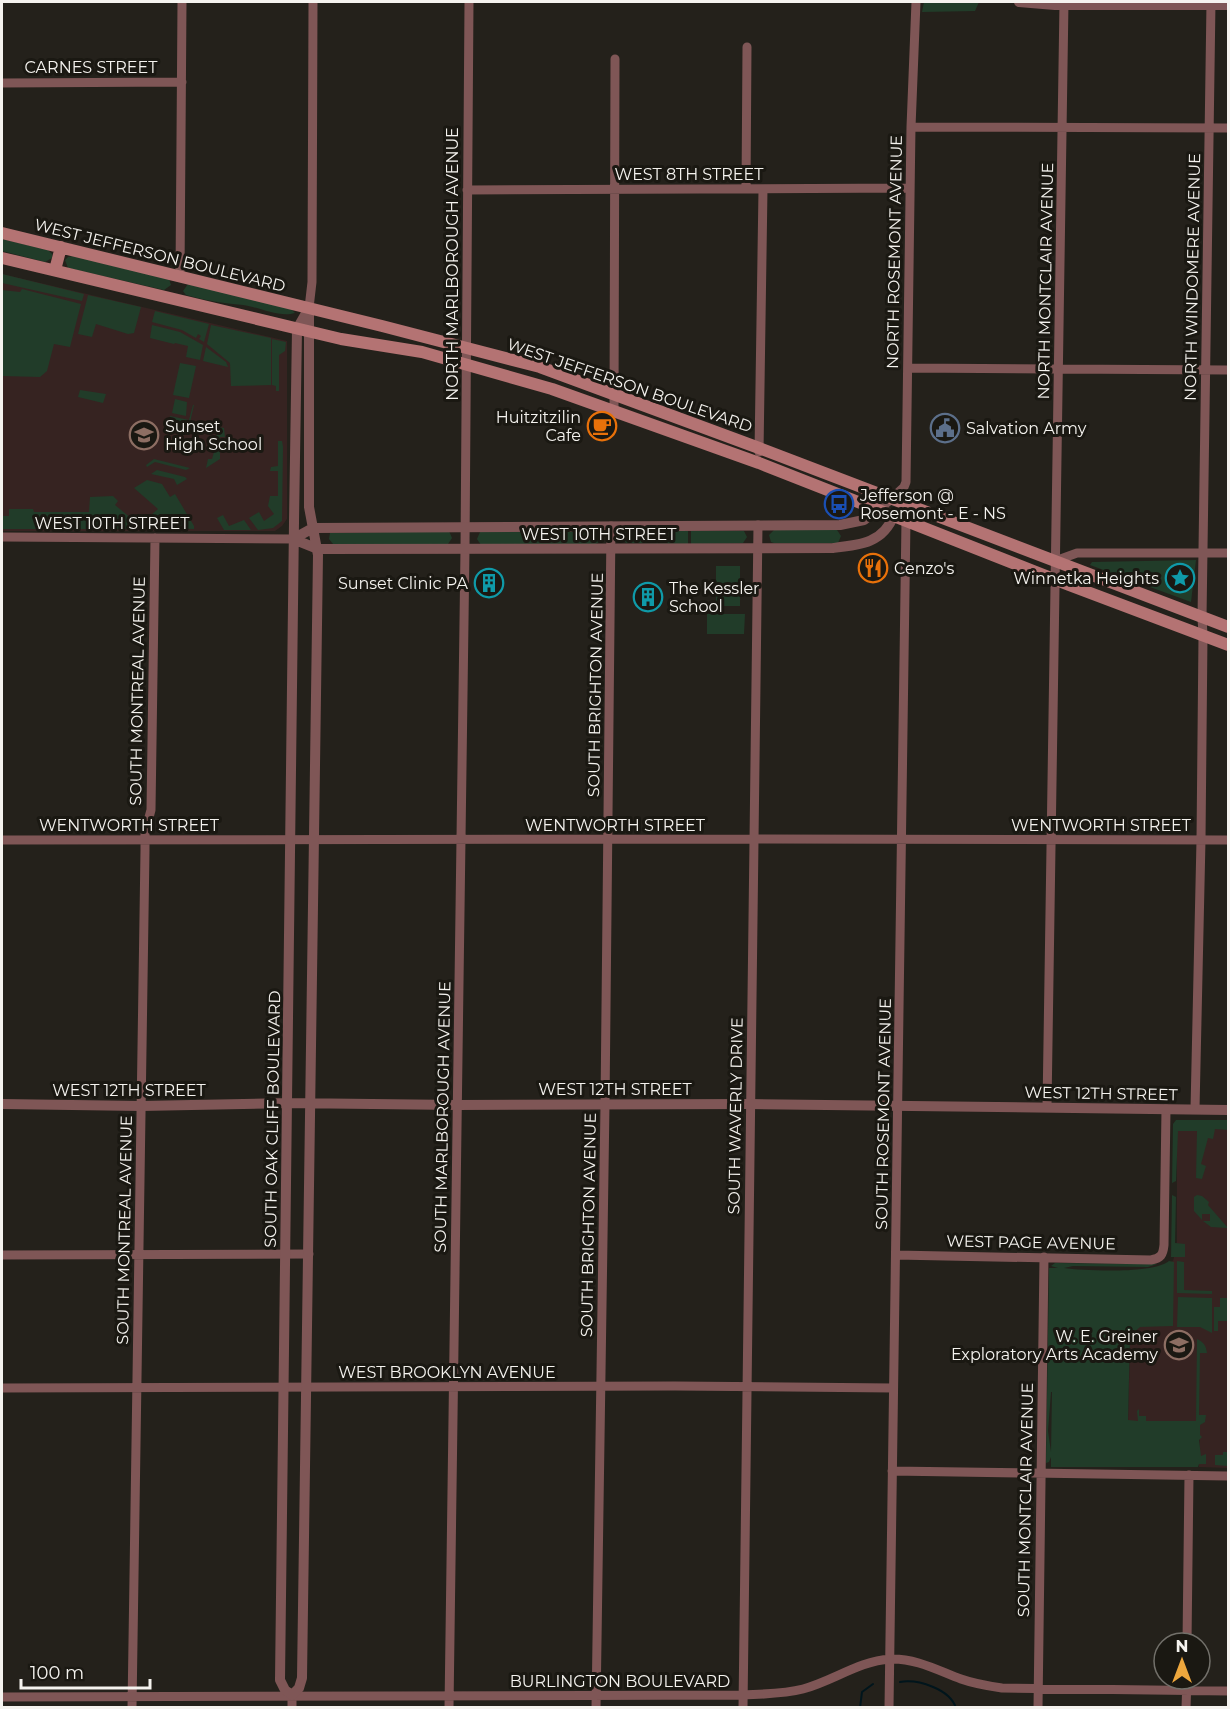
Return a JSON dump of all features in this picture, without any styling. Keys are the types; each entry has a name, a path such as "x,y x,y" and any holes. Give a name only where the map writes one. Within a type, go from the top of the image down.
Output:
{"main road":[{"name":"WEST JEFFERSON BOULEVARD","path":"2,233 540,367 892,498 1228,627"},
{"path":"55,270 61,247"},
{"name":"WEST JEFFERSON BOULEVARD","path":"2,258 363,344 412,350 552,389 759,463 1228,645"},
{"path":"172,298 180,276"}],"street":[{"path":"180,276 182,2"},
{"path":"297,329 309,308 312,282 313,2"},
{"name":"NORTH MARLBOROUGH AVENUE","path":"465,526 469,2"},
{"name":"NORTH ROSEMONT AVENUE","path":"892,498 906,482 911,127 916,2"},
{"path":"1019,2 1228,5"},
{"name":"NORTH MONTCLAIR AVENUE","path":"1055,561 1065,3"},
{"name":"NORTH WINDOMERE AVENUE","path":"1195,1109 1201,840 1210,3"},
{"path":"746,189 747,47"},
{"path":"614,411 615,59"},
{"name":"CARNES STREET","path":"2,83 182,82"},
{"path":"911,127 1228,128"},
{"name":"WEST 8TH STREET","path":"467,190 910,188"},
{"path":"759,463 763,189"},
{"name":"SOUTH OAK CLIFF BOULEVARD","path":"292,1707 292,1695 299,1688 302,1678 311,1104 312,840 318,549 309,507 309,308"},
{"name":"SOUTH OAK CLIFF BOULEVARD","path":"292,1695 285,1690 280,1680 297,329"},
{"path":"908,368 1228,370"},
{"name":"WEST 10TH STREET","path":"293,539 313,528 856,523 864,520 892,498"},
{"name":"WEST 10TH STREET","path":"2,537 293,539 318,549 833,548 860,543 883,534 894,515"},
{"name":"SOUTH ROSEMONT AVENUE","path":"889,1707 906,520"},
{"name":"SOUTH WAVERLY DRIVE","path":"743,1707 758,525"},
{"name":"SOUTH MARLBOROUGH AVENUE","path":"449,1707 465,526"},
{"name":"SOUTH BRIGHTON AVENUE","path":"596,1707 611,526"},
{"name":"SOUTH MONTREAL AVENUE","path":"132,1707 145,841 151,810 155,538"},
{"path":"1047,1107 1055,561 1077,554 1228,553"},
{"name":"WENTWORTH STREET","path":"2,840 1228,840"},
{"name":"WEST 12TH STREET","path":"2,1104 141,1106 287,1103 749,1104 1228,1110"},
{"name":"WEST PAGE AVENUE","path":"896,1255 1151,1260 1159,1258 1163,1254 1166,1109"},
{"path":"2,1255 309,1254"},
{"name":"SOUTH MONTCLAIR AVENUE","path":"1038,1707 1044,1257"},
{"name":"WEST BROOKLYN AVENUE","path":"2,1388 600,1386 893,1388"},
{"path":"892,1471 1228,1476"},
{"path":"1187,1631 1190,1475"},
{"name":"BURLINGTON BOULEVARD","path":"2,1697 743,1695 784,1693 802,1689 858,1667 890,1659 919,1663 982,1685 1152,1690"},
{"path":"1186,1707 1187,1691"},
{"name":"BURLINGTON BOULEVARD","path":"1212,1691 1228,1691"}],"shaded area":[{"name":"Sunset High School","path":"2,274 287,341 287,519 282,526 275,531 2,531"},
{"name":"W. E. Greiner Exploratory Arts Academy","path":"1177,1121 1228,1121 1228,1468 1199,1467 1200,1421 1128,1421 1132,1270 1158,1268 1173,1261 1177,1245"}],"green space":[{"path":"924,2 979,2 975,11 922,12"},
{"path":"2,239 48,250 52,258 45,262 2,251"},
{"path":"73,256 169,279 171,285 164,290 68,268 65,260"},
{"path":"2,274 84,294 82,301 2,283"},
{"path":"188,284 290,308 295,313 276,313 186,295 183,291"},
{"path":"22,289 81,304 70,347 54,344 47,371 40,377 2,376 2,290 20,292"},
{"path":"88,295 141,307 134,333 128,334 96,324 92,337 78,334"},
{"path":"155,311 209,324 204,342 199,339 201,336 198,334 196,338 182,330 152,322"},
{"path":"152,325 180,332 203,345 200,360 186,357 188,346 150,338"},
{"path":"211,325 271,338 271,385 231,386 230,363 207,344"},
{"path":"272,339 286,342 285,351 279,355 279,391 276,391 276,386 272,385"},
{"path":"206,347 226,362 228,367 203,361"},
{"path":"180,363 196,366 189,398 173,395"},
{"path":"80,390 106,394 103,403 78,397"},
{"path":"175,399 187,402 186,416 172,413"},
{"path":"193,405 188,431 168,426 170,416 189,420"},
{"path":"218,427 224,428 225,437 220,437 220,459 206,468 208,459 212,459 218,438 216,437"},
{"path":"278,441 282,441 283,447 282,521 273,528 258,530 249,518 259,512 264,521 274,514 268,506 270,496 278,496 278,471 270,471 271,467 278,466"},
{"path":"154,459 190,468 186,470 155,462 147,467 146,465"},
{"path":"157,470 187,479 177,485 174,479 151,474"},
{"path":"147,480 162,484 170,497 175,494 194,529 155,528 151,515 158,509 134,488"},
{"path":"113,496 118,501 115,505 132,519 137,515 144,523 144,529 2,529 2,516 9,516 9,509 33,509 34,512 89,512 90,497"},
{"path":"223,515 229,526 244,520 251,530 224,530 217,518"},
{"path":"775,529 837,530 841,536 838,543 774,543 771,542 769,535"},
{"path":"449,531 452,538 448,544 333,544 329,539 330,533"},
{"path":"594,531 600,535 599,542 596,544 481,545 477,539 480,532"},
{"path":"626,531 688,531 688,544 626,543 623,537"},
{"path":"691,531 744,531 747,537 743,543 691,544"},
{"path":"1196,560 1191,602 1090,565 1092,562"},
{"path":"716,566 740,566 740,606 716,606"},
{"path":"707,614 745,614 744,634 707,634"},
{"path":"1176,1120 1228,1120 1228,1130 1215,1129 1213,1139 1208,1138 1201,1164 1206,1166 1202,1179 1196,1178 1197,1131 1178,1131 1176,1181 1172,1183 1173,1124"},
{"path":"1172,1195 1176,1197 1175,1243 1185,1244 1185,1257 1171,1257"},
{"path":"1197,1195 1209,1202 1208,1205 1228,1228 1211,1227 1203,1221 1210,1221 1210,1214 1202,1214 1202,1220 1194,1211 1194,1197"},
{"path":"1169,1261 1174,1262 1173,1326 1140,1327 1130,1336 1128,1420 1138,1421 1137,1411 1139,1409 1139,1416 1146,1416 1146,1421 1196,1421 1197,1339 1199,1340 1204,1344 1207,1353 1200,1353 1199,1415 1206,1415 1205,1422 1200,1425 1202,1437 1199,1440 1201,1456 1206,1454 1206,1464 1199,1464 1198,1467 1051,1467 1051,1457 1046,1463 1049,1268 1058,1268 1051,1266 1055,1263 1157,1264 1148,1267 1073,1266 1064,1268 1102,1271 1135,1270 1161,1265","holes":["1052,1392 1051,1452 1048,1431"]},
{"path":"1177,1261 1184,1262 1184,1290 1212,1291 1212,1294 1177,1293"},
{"path":"1178,1297 1212,1298 1212,1333 1200,1327 1177,1327"},
{"path":"1220,1298 1228,1298 1228,1321 1218,1321 1218,1331 1214,1331 1214,1307 1220,1307"},
{"path":"1223,1452 1228,1452 1228,1466 1215,1465 1215,1455 1223,1455"}],"waterway":[{"path":"900,1682 916,1682 932,1687 953,1701 956,1708"},
{"path":"860,1708 862,1692 873,1684"}],"place":[{"name":"Huitzitzilin Cafe","path":"602,426"},
{"name":"Salvation Army","path":"945,428"},
{"name":"Sunset High School","path":"144,435"},
{"name":"Jefferson @ Rosemont - E - NS","path":"839,504"},
{"name":"Cenzo's","path":"873,568"},
{"name":"Winnetka Heights","path":"1180,578"},
{"name":"Sunset Clinic PA","path":"489,583"},
{"name":"The Kessler School","path":"648,597"},
{"name":"W. E. Greiner Exploratory Arts Academy","path":"1179,1345"}]}
